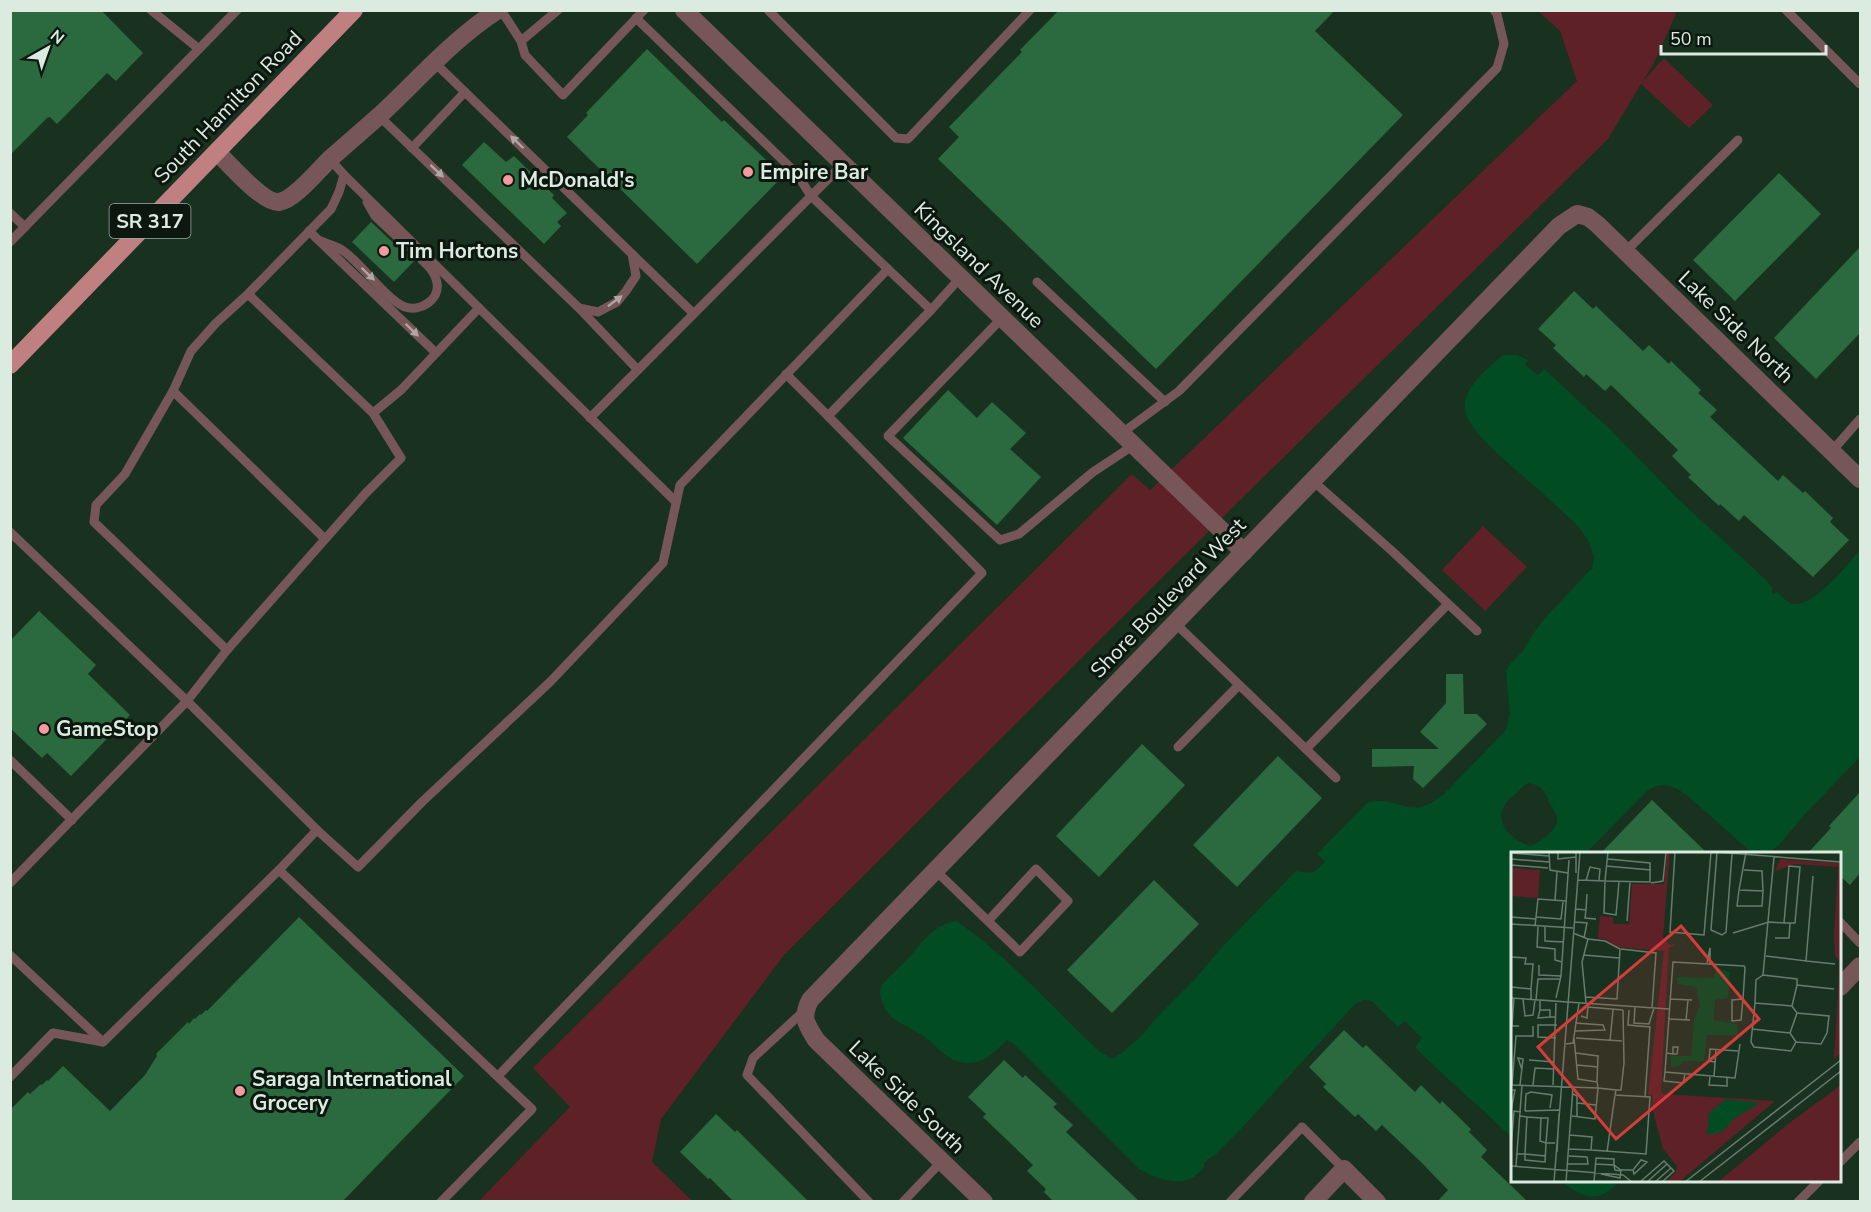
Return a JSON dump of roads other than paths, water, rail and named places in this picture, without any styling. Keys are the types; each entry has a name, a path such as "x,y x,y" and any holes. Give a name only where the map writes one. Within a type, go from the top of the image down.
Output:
{"main road":[{"name":"South Hamilton Road","path":"10,365 354,10"}],"street":[{"path":"217,152 261,194 270,201 280,202 293,195 459,39 479,22 500,10"},
{"name":"Kingsland Avenue","path":"684,10 1244,552"},
{"name":"Lake Side North","path":"1577,214 1588,217 1597,224 1832,451 1858,472"},
{"name":"Shore Boulevard West","path":"805,1015 810,1000 1559,226 1577,214"},
{"path":"1841,985 1860,966"},
{"name":"Lake Side South","path":"805,1015 816,1040 984,1202"},
{"path":"1313,1202 1344,1169 1377,1202"}],"lane":[{"path":"151,10 199,49"},
{"path":"10,242 237,10"},
{"path":"500,10 521,41 525,55 563,95 644,10"},
{"path":"521,41 558,10"},
{"path":"768,10 896,138 908,139 1030,10"},
{"path":"1002,318 888,436 999,540 1019,534 1093,472 1128,439 1187,383 1497,68 1504,44 1494,10"},
{"path":"1786,10 1860,84"},
{"path":"636,18 797,174 811,196 931,309"},
{"path":"434,62 693,314"},
{"path":"412,147 465,92"},
{"path":"379,116 579,308 637,369"},
{"path":"1626,251 1738,140"},
{"path":"330,159 344,176 676,502"},
{"path":"590,418 843,164"},
{"path":"226,650 94,522 96,506 125,474 173,391 191,351 216,323 248,294 331,209 344,176"},
{"path":"321,241 342,249 394,299 405,306 415,308 431,301 437,293 438,284 434,274 375,216 369,208 366,197"},
{"path":"10,213 26,226"},
{"path":"309,231 436,353"},
{"path":"579,308 598,312 617,302 636,276 632,254"},
{"path":"11,533 358,867 422,802 550,682 663,563 680,485 888,269"},
{"path":"828,416 960,278"},
{"path":"1037,282 1165,402"},
{"path":"10,883 187,701 226,650 400,458 373,414 248,294"},
{"path":"373,414 401,390 479,308"},
{"path":"498,1076 982,573 786,374"},
{"path":"173,391 326,539"},
{"path":"1832,451 1860,419"},
{"path":"1313,481 1477,631"},
{"path":"1306,749 1448,604"},
{"path":"1175,623 1336,778"},
{"path":"1178,747 1239,685"},
{"path":"10,760 72,820"},
{"path":"103,1042 317,830"},
{"path":"936,871 1020,952 1068,900 1036,869 988,921"},
{"path":"279,870 532,1109 441,1202"},
{"path":"1841,924 1860,943"},
{"path":"10,955 103,1042"},
{"path":"805,1015 753,1058 747,1075 869,1202"},
{"path":"10,1077 53,1033 103,1042"},
{"path":"1230,1202 1302,1127 1344,1169"},
{"path":"1841,1160 1860,1142"},
{"path":"903,1202 942,1161"},
{"path":"1798,1202 1818,1182"}],"place":[{"name":"Empire Bar","path":"748,172"},
{"name":"McDonald's","path":"508,180"},
{"name":"Tim Hortons","path":"384,251"},
{"name":"GameStop","path":"44,729"},
{"name":"Saraga International Grocery","path":"240,1091"}]}
